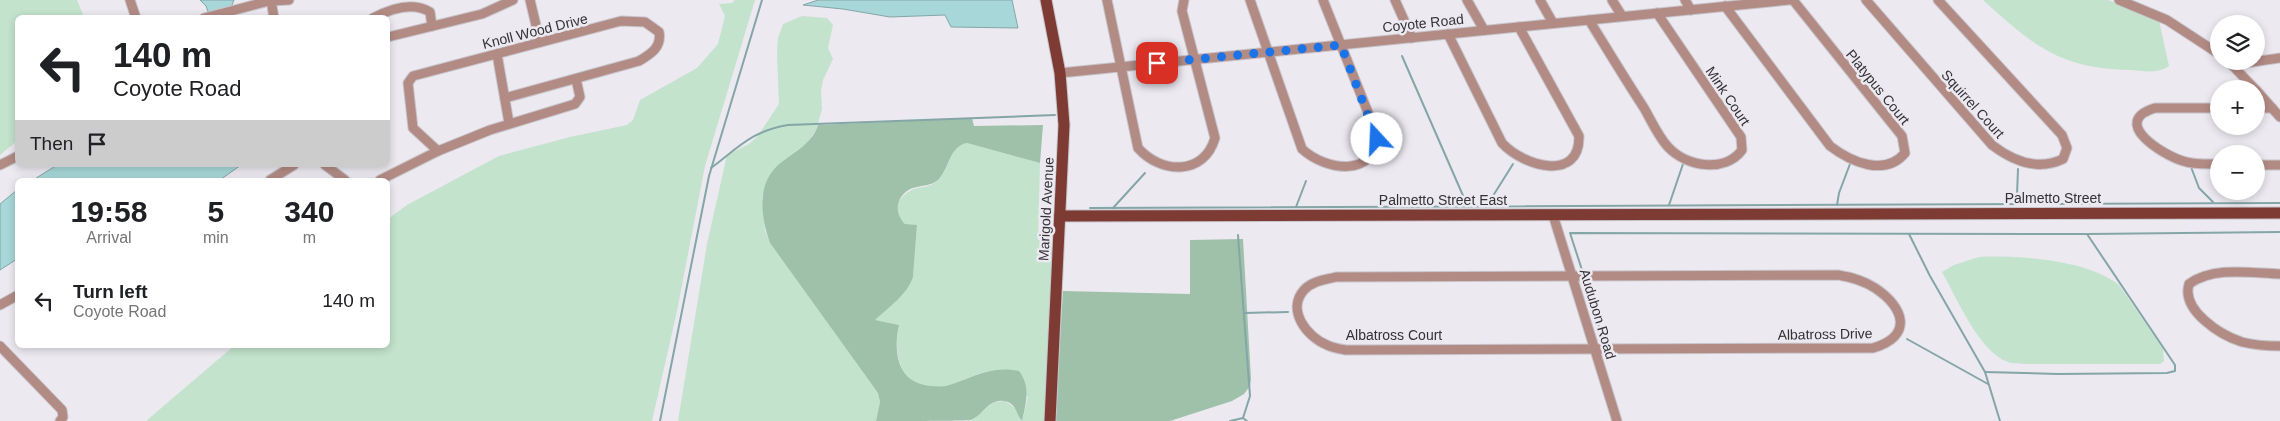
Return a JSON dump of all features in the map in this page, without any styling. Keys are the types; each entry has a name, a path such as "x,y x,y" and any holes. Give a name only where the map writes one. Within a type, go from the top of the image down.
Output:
{"main road":[{"name":"Marigold Avenue","path":"1046,0 1060,73 1064,125 1050,421"},
{"name":"Palmetto Street East","path":"1060,216 1825,213"},
{"name":"Palmetto Street","path":"1825,213 2280,213"}],"street":[{"path":"130,0 135,15"},
{"path":"272,0 274,15"},
{"path":"214,15 272,0 282,2 289,0"},
{"path":"390,36 488,12 513,0"},
{"path":"530,0 540,42"},
{"path":"1106,0 1138,148 1144,156 1158,164 1182,167 1204,158 1214,147 1216,138 1182,11 1184,0"},
{"path":"1250,0 1302,149 1320,163 1345,167 1357,164 1370,157 1375,150 1377,139 1323,0"},
{"path":"1395,0 1412,38"},
{"path":"1467,0 1484,30"},
{"path":"1540,0 1553,23"},
{"path":"1612,0 1622,16"},
{"path":"1684,0 1691,10"},
{"name":"Coyote Road","path":"1060,73 1691,10 1758,1 1789,0"},
{"name":"Platypus Court","path":"1725,6 1830,146 1840,154 1860,163 1880,166 1896,162 1905,153 1906,145 1902,136 1793,0"},
{"name":"Squirrel Court","path":"1866,0 1992,145 2009,156 2030,163 2049,164 2063,159 2068,148 2062,135 1938,0"},
{"path":"2119,0 2172,24 2210,48"},
{"path":"379,15 401,4 415,6 427,9 431,14 432,26"},
{"name":"Mink Court","path":"1588,20 1668,148 1682,157 1699,164 1717,165 1733,160 1742,150 1741,137 1657,13"},
{"name":"Knoll Wood Drive","path":"438,152 415,130 411,123 408,80 418,74 627,20 648,22 660,31 659,45 644,59 505,98"},
{"path":"1448,34 1498,136 1508,151 1522,161 1534,165 1552,166 1564,163 1578,152 1579,136 1519,27"},
{"path":"497,54 509,123"},
{"path":"2265,62 2280,58"},
{"path":"2237,70 2246,80"},
{"path":"384,178 438,152 509,123 575,104 580,98 576,79"},
{"path":"2265,100 2280,117"},
{"path":"2210,108 2150,110 2141,114 2137,124 2144,138 2165,153 2192,163 2210,164"},
{"path":"2265,108 2272,108"},
{"path":"0,165 15,158"},
{"path":"2265,164 2280,165"},
{"path":"273,178 291,167"},
{"path":"328,167 342,178"},
{"name":"Audubon Road","path":"1553,215 1617,421"},
{"path":"2280,274 2203,276 2190,283 2188,291 2190,301 2196,312 2220,332 2250,344 2280,346"},
{"name":"Albatross Court","path":"1573,276 1329,278 1316,282 1302,293 1297,304 1297,315 1302,327 1311,337 1324,345 1338,349 1595,349"},
{"name":"Albatross Drive","path":"1573,276 1846,276 1862,281 1882,293 1897,310 1901,320 1900,330 1893,341 1873,348 1595,349"},
{"path":"0,305 15,297"},
{"path":"1,348 62,410 63,416 60,421"}],"green space":[{"path":"0,0 77,0 83,15 15,15 15,143 0,155"},
{"path":"735,0 755,0 705,166 677,311 652,421 146,421 231,348 390,348 390,218 407,205 499,156 570,137 627,125 633,120 640,100 697,68 718,44 725,16 719,4 732,3"},
{"path":"1983,0 2108,0 2159,20 2169,66 2155,71 2106,69 2066,60 2034,42"},
{"path":"802,16 827,18 833,25 828,48 833,59 823,80 821,92 822,109 816,130 807,143 783,161 762,197 765,230 770,243 878,393 880,402 876,421 678,421 707,244 727,155 749,144 757,137 779,104 778,38 783,24"},
{"path":"972,118 974,126 1043,125 1040,163 967,143 961,145 953,153 939,179 932,184 915,187 907,191 898,203 898,212 905,224 917,225 913,277 902,295 875,320 899,325 897,355 900,364 910,379 919,384 944,386 990,371 1019,371 1023,377 1026,389 1022,421 1014,406 1008,402 998,401 971,420 876,421 880,402 878,393 770,243 764,221 764,188 774,169 808,141 818,125"},
{"path":"967,143 1040,163 1038,240 1056,240 1046,421 1022,421 1028,397 991,371 943,387 929,387 918,384 909,378 899,360 897,337 899,325 874,320 896,301 913,277 917,226 908,225 901,221 897,204 903,196 914,189 929,186 939,179 953,153 961,145"},
{"path":"1243,239 1251,379 1250,386 1244,394 1232,401 1170,421 1055,421 1063,291 1190,294 1190,240"},
{"path":"1979,257 2033,258 2072,265 2106,277 2119,285 2163,349 2164,361 2160,364 2024,364 2010,363 1997,356 1978,336 1942,272 1954,265"},
{"path":"1004,401 1015,409 1021,421 971,421 994,402"}],"water":[{"path":"200,0 234,0 229,15 209,15 206,6"},
{"path":"818,0 1012,0 1018,28 951,27 945,15 890,17 843,9 803,5"},
{"path":"54,167 238,167 223,178 36,178"},
{"path":"15,192 15,260 0,270 0,204"}],"waterway":[{"path":"712,168 762,0"},
{"path":"1402,56 1468,206"},
{"path":"712,168 746,141 765,131 788,125 1055,115"},
{"path":"1486,206 1513,164"},
{"path":"1669,205 1683,164"},
{"path":"1837,205 1839,193 1850,164"},
{"path":"2191,167 2199,188 2213,202"},
{"path":"660,421 712,168"},
{"path":"2018,169 2017,195 2023,204"},
{"path":"1113,208 1145,173"},
{"path":"1296,207 1306,181"},
{"path":"1837,205 2280,203"},
{"path":"1486,206 1837,205"},
{"path":"1113,208 1468,206"},
{"path":"1468,206 1486,206"},
{"path":"1090,208 1113,208"},
{"path":"2087,234 2280,232"},
{"path":"1582,270 1570,233 2087,234"},
{"path":"1909,234 1930,276 1985,372"},
{"path":"1985,372 2058,374 2167,373 2175,371 2175,365 2087,234"},
{"path":"1238,235 1250,396 1243,418"},
{"path":"1585,284 1602,336 1609,343"},
{"path":"1244,313 1288,312"},
{"path":"1907,339 1988,384"},
{"path":"1985,372 2000,421"},
{"path":"1230,421 1243,418"},
{"path":"1243,418 1247,421"}],"route":[{"path":"1157,63 1341,45 1376,132 1377,139"}]}
